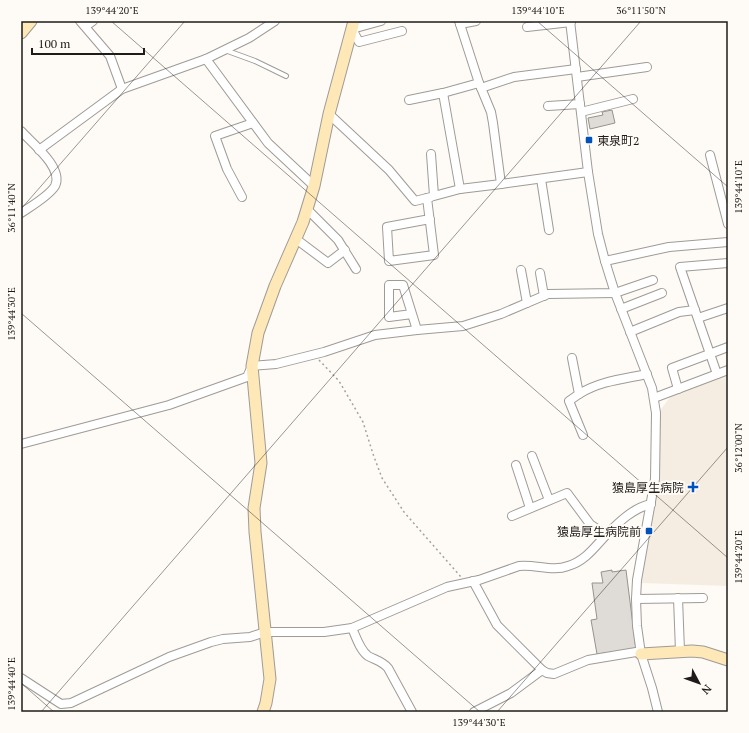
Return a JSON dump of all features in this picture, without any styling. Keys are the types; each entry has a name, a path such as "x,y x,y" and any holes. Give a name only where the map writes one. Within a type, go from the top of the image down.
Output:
{"street":[{"path":"21,33 31,21"},
{"path":"93,21 83,24 110,56 122,89"},
{"path":"260,21 262,30"},
{"path":"39,150 122,89 206,59 249,38 275,21"},
{"path":"353,25 381,21"},
{"path":"476,21 459,22 480,86 491,112 501,184"},
{"path":"527,27 570,21 588,172 594,211 605,261 615,293 647,374 654,398 656,413 655,479 637,580 636,599 637,626 641,654 658,712"},
{"path":"353,25 360,42 402,31"},
{"path":"21,444 169,405 247,377 252,366 258,333 275,286 303,222 314,186 329,114 353,25"},
{"path":"206,59 268,143 314,186"},
{"path":"409,100 480,86 514,77 647,67"},
{"path":"442,93 460,189"},
{"path":"548,106 580,108 633,99"},
{"path":"329,114 389,170 415,200 460,189 588,172"},
{"path":"242,197 227,169 215,136 253,123"},
{"path":"21,131 51,164 56,172 57,179 54,187 50,191 21,213"},
{"path":"430,219 388,227 389,261 434,256 430,219 431,154"},
{"path":"710,155 728,224"},
{"path":"541,179 549,230"},
{"path":"307,209 338,240 356,269"},
{"path":"296,238 328,263 345,250"},
{"path":"605,261 669,247 728,242"},
{"path":"717,374 680,267 728,263"},
{"path":"521,270 527,304"},
{"path":"540,273 544,296"},
{"path":"252,366 276,364 375,335 463,326 501,314 548,294 615,293 653,280"},
{"path":"621,309 662,293"},
{"path":"698,318 728,308"},
{"path":"630,332 679,312 695,310"},
{"path":"412,314 417,330"},
{"path":"678,389 672,368 728,347"},
{"path":"572,358 579,394"},
{"path":"252,366 262,463 254,508 255,532 270,678 263,712"},
{"path":"654,398 728,370"},
{"path":"583,436 569,401 589,388 607,381 647,374"},
{"path":"532,456 550,500"},
{"path":"516,465 530,508"},
{"path":"512,516 566,493 590,524 606,535"},
{"path":"21,678 62,708 169,657 211,642 223,639 250,637 266,632 324,632 352,628 447,586 469,582 519,566 526,565 553,568 567,567 584,559 606,535 631,514 642,506 651,504"},
{"path":"469,582 497,625 542,670 548,673 554,674 588,660 636,652 641,654 680,651 703,652 728,660"},
{"path":"678,598 680,651"},
{"path":"636,599 703,598"},
{"path":"352,628 367,655 383,663 388,668 412,712"},
{"path":"474,712 511,693 542,670"}],"lane":[{"path":"225,50 255,61 286,76"}],"path":[{"path":"314,354 339,381 350,398 363,422 382,478 404,512 469,582"}],"shaded area":[{"name":"猿島厚生病院","path":"728,374 728,586 641,583 660,474 659,412 671,396"}],"building":[{"path":"612,110 615,123 590,129 588,118 603,115 602,112"},
{"path":"612,570 612,572 626,570 636,649 597,654 591,620 597,619 592,583 603,583 601,572"}],"place":[{"name":"東泉町2","path":"589,140"},
{"name":"猿島厚生病院","path":"693,487"},
{"name":"猿島厚生病院前","path":"649,531"}]}
